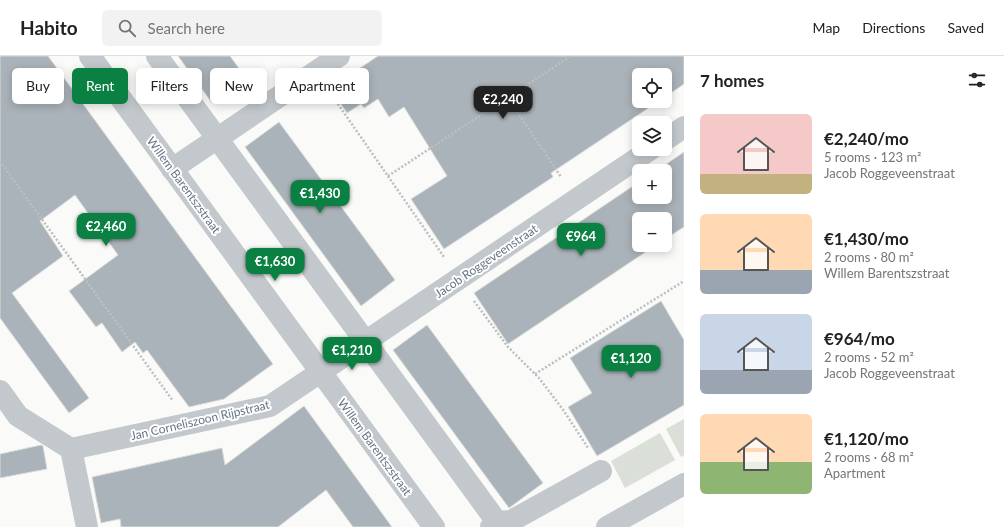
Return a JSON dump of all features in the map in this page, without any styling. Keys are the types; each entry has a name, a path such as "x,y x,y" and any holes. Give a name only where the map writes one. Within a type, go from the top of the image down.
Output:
{"street":[{"name":"Willem Barentszstraat","path":"90,56 434,527"},
{"path":"157,56 491,517 494,525 511,521 600,471"},
{"path":"321,68 339,56"},
{"path":"172,169 275,99"},
{"path":"672,135 684,127"},
{"name":"Jacob Roggeveenstraat","path":"320,372 641,156"},
{"name":"Jan Corneliszoon Rijpstraat","path":"71,449 270,406 320,372"},
{"path":"0,391 18,416 71,449 87,527"},
{"path":"607,527 684,484"}],"path":[{"path":"388,176 571,56"},
{"path":"508,98 575,200"},
{"path":"337,104 458,279 508,347 535,374 564,410 600,471"},
{"path":"0,161 190,424"},
{"path":"535,374 684,281"}],"shaded area":[{"path":"684,419 684,455 681,457 666,429"},
{"path":"660,433 675,460 625,488 611,461"}],"building":[{"path":"0,56 48,56 57,68 12,68 12,104 64,104 64,78 72,89 72,104 83,104 273,364 224,399 189,407 147,350 143,353 135,342 122,352 102,323 96,327 69,291 118,255 75,195 40,221 63,256 12,293 89,398 69,413 0,318"},
{"path":"178,56 230,56 239,68 210,68 210,100 202,89 202,68 187,68"},
{"path":"378,56 684,56 684,84 672,92 672,68 632,68 632,108 648,108 636,116 632,116 632,119 551,173 553,177 444,249 411,199 447,176 404,107 389,117 378,99 364,108 361,104 369,104 369,68 360,68"},
{"path":"341,104 361,104 347,113"},
{"path":"279,122 395,280 361,306 245,147"},
{"path":"684,152 684,227 672,235 672,212 632,212 632,252 646,252 508,344 474,293 632,187 632,204 672,204 672,164 666,164"},
{"path":"661,301 684,340 684,405 597,456 568,407 592,393 570,358"},
{"path":"427,325 543,483 509,508 393,350"},
{"path":"304,406 392,527 353,527 326,490 278,527 121,527 120,519 101,523 92,477 222,448 225,465"},
{"path":"41,445 43,446 47,469 0,478 0,454"}]}
